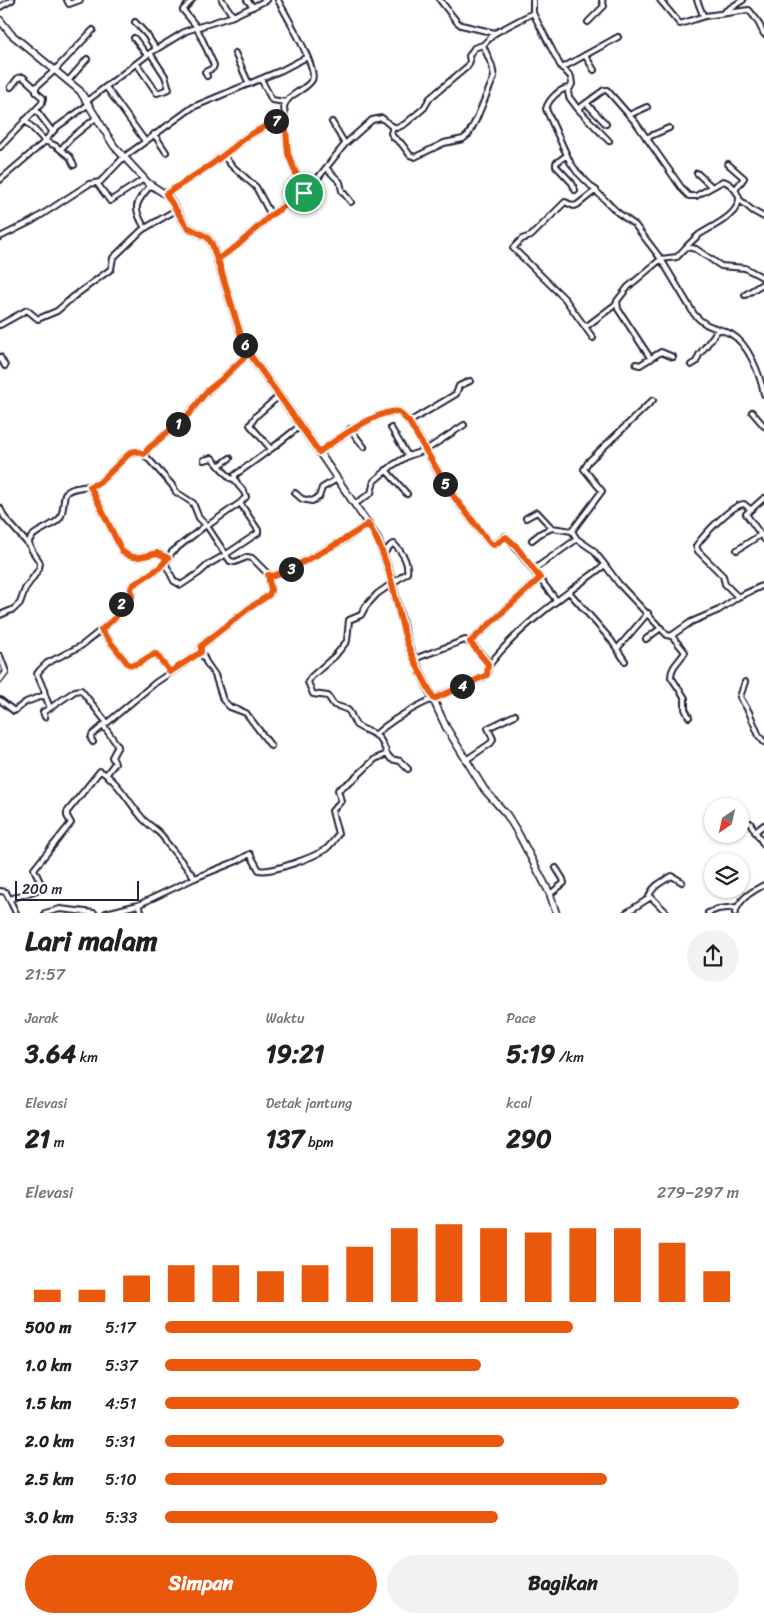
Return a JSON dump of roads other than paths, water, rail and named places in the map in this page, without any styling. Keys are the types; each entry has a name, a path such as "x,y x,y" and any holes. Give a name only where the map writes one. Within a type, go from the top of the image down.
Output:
{"street":[{"path":"0,7 12,0"},
{"path":"67,0 69,4 80,0"},
{"path":"192,0 183,10 196,26 214,65 213,68 205,72 207,76"},
{"path":"222,0 233,16"},
{"path":"246,0 253,8"},
{"path":"0,180 45,141 52,131 156,49 196,26 233,16 267,0"},
{"path":"261,79 272,100 285,102 312,81 314,74 300,41 278,0"},
{"path":"440,0 457,22 495,33"},
{"path":"533,0 533,13 562,68 571,77 572,84 568,92 569,97 609,142"},
{"path":"588,22 604,6 602,0"},
{"path":"660,0 680,24 705,16 749,10 764,34"},
{"path":"697,0 705,16"},
{"path":"722,13 743,0"},
{"path":"218,259 237,246 271,215 315,184 345,144 377,118 382,118 393,128 401,127 424,108 430,98 468,66 470,52 474,48 484,45 495,33 533,13"},
{"path":"0,20 6,29 80,91 109,139 144,179 166,194 187,227 209,239 218,259 242,339 249,353 377,537 392,585 404,634 446,727 484,789 507,815 550,894 556,913"},
{"path":"135,22 156,49"},
{"path":"35,88 93,30"},
{"path":"562,68 618,37"},
{"path":"134,38 149,54 165,76 169,89 157,93 137,64"},
{"path":"393,128 393,137 415,158 444,143 463,139 468,135 494,76 484,45"},
{"path":"235,53 249,84"},
{"path":"586,55 594,70"},
{"path":"0,237 32,221 89,184 103,180 124,156 193,107 261,79 307,57"},
{"path":"68,81 87,59"},
{"path":"0,147 36,110 43,100 24,77 18,78 11,87"},
{"path":"106,87 145,141"},
{"path":"570,88 563,88 552,98 546,109 567,155 580,177 635,225 661,259 694,314 706,325 729,333 742,343 760,374 764,394"},
{"path":"578,109 606,90 629,116 689,196 696,196 723,181 729,183 740,200 750,210 764,217"},
{"path":"285,102 288,154 304,193"},
{"path":"586,103 606,124"},
{"path":"629,116 647,108"},
{"path":"36,110 52,131"},
{"path":"61,149 71,138 97,117"},
{"path":"166,194 212,164 248,136 285,118"},
{"path":"25,120 45,141 61,149 70,157 74,165"},
{"path":"332,122 345,144"},
{"path":"646,138 669,128"},
{"path":"154,134 166,152"},
{"path":"224,155 231,165 256,187 271,215"},
{"path":"567,155 556,163 556,166 571,181 575,190"},
{"path":"728,164 744,178 735,190"},
{"path":"326,168 340,182 342,191 351,202"},
{"path":"0,172 4,177"},
{"path":"696,173 712,187"},
{"path":"97,183 110,201 144,179"},
{"path":"145,228 136,208 141,196 151,185"},
{"path":"593,338 565,298 513,248 522,239 531,236 565,202 574,206 577,205 596,190"},
{"path":"584,325 587,326 616,304 628,287 661,259 675,258 699,235 724,220 740,200"},
{"path":"0,325 27,310 38,318 57,311 111,269 113,258 145,228 176,210"},
{"path":"687,247 696,249 721,266 744,268 764,278"},
{"path":"745,295 764,283"},
{"path":"616,304 651,359"},
{"path":"691,365 696,362 718,330"},
{"path":"636,364 640,365 661,352 673,357"},
{"path":"144,454 188,415 208,390 249,353"},
{"path":"0,358 5,366"},
{"path":"409,422 456,394 459,386 470,382"},
{"path":"271,449 250,425 256,416 279,396"},
{"path":"572,531 602,491 585,470 589,461 653,400"},
{"path":"319,452 350,429 394,411 399,412 409,422 451,493 490,543 495,544 506,536 516,546 557,601"},
{"path":"752,412 764,426"},
{"path":"355,504 371,492 372,484 386,470 408,456 426,450 464,425"},
{"path":"234,478 242,469 300,426"},
{"path":"391,428 408,456"},
{"path":"350,429 364,447"},
{"path":"29,545 33,536 59,520 67,491 99,483 131,452 136,451 144,454 176,492 191,500 199,518 206,525 230,561 235,562 247,557 252,558 268,575 271,590 269,595 202,645 201,652 216,675 223,700 230,707 246,713 271,746"},
{"path":"50,708 37,674 40,670 47,663 81,646 101,630 116,617 119,605 132,597 131,588 133,585 148,577 165,563 186,539 240,503 246,495 234,478 230,478 212,458 204,460"},
{"path":"219,466 230,458"},
{"path":"386,470 407,494"},
{"path":"295,493 302,499 312,501 319,497 322,488 337,479"},
{"path":"90,486 122,551 141,558 157,553 168,558"},
{"path":"764,498 750,509 746,515 764,539"},
{"path":"165,563 174,581 180,585 258,532 240,503"},
{"path":"738,598 725,584 723,576 696,546 713,525 738,505 744,504 750,509"},
{"path":"0,508 5,518 40,560 39,569 25,589 18,606 0,615"},
{"path":"526,518 537,512 552,528"},
{"path":"268,575 274,576 301,563 346,539 368,524"},
{"path":"532,540 552,528 572,531 577,539 593,550 620,584 667,635 672,636 685,652 674,665 671,678 685,698 685,709 689,717"},
{"path":"737,550 760,535"},
{"path":"533,570 577,539"},
{"path":"383,554 394,544 403,554 408,566 407,573 377,594 361,615 349,620 348,641 308,682 313,694 328,696 334,705 345,707 356,725 376,734 382,741 391,759 400,762 408,769"},
{"path":"488,664 491,664 506,644 557,601 605,565"},
{"path":"470,642 540,578"},
{"path":"672,636 691,622 719,610 764,585"},
{"path":"569,592 625,661"},
{"path":"617,649 648,613"},
{"path":"646,639 661,628"},
{"path":"101,630 128,664 137,665 152,654 156,654 170,672"},
{"path":"376,734 394,720 434,699 484,677 488,673 488,664 470,642 462,641 414,659"},
{"path":"93,742 91,739 92,735 105,724 170,672 201,652"},
{"path":"0,656 6,672 0,680"},
{"path":"745,682 740,697 749,712 759,736 764,742"},
{"path":"44,717 43,712 75,691 81,690 118,746 112,757 115,763 106,775"},
{"path":"0,700 14,711 26,702 45,696"},
{"path":"466,760 492,744 493,739 488,728 514,715"},
{"path":"106,913 138,905 250,854 259,870 262,871 290,865 325,850 338,834 332,811 341,803 338,790 355,778 375,759 387,754"},
{"path":"10,899 44,888 34,869 71,823 67,814 100,771 114,782 144,820 164,837 195,878"},
{"path":"750,823 764,846"},
{"path":"755,832 764,825"},
{"path":"550,894 564,882 556,868"},
{"path":"626,913 649,897 663,880 672,876 682,882"},
{"path":"736,913 737,907 747,894 764,885"},
{"path":"0,892 6,892 16,913"},
{"path":"649,897 653,898 666,913"},
{"path":"138,905 142,913"},
{"path":"708,913 718,909 737,907"},
{"path":"45,913 60,909 94,913"}]}
